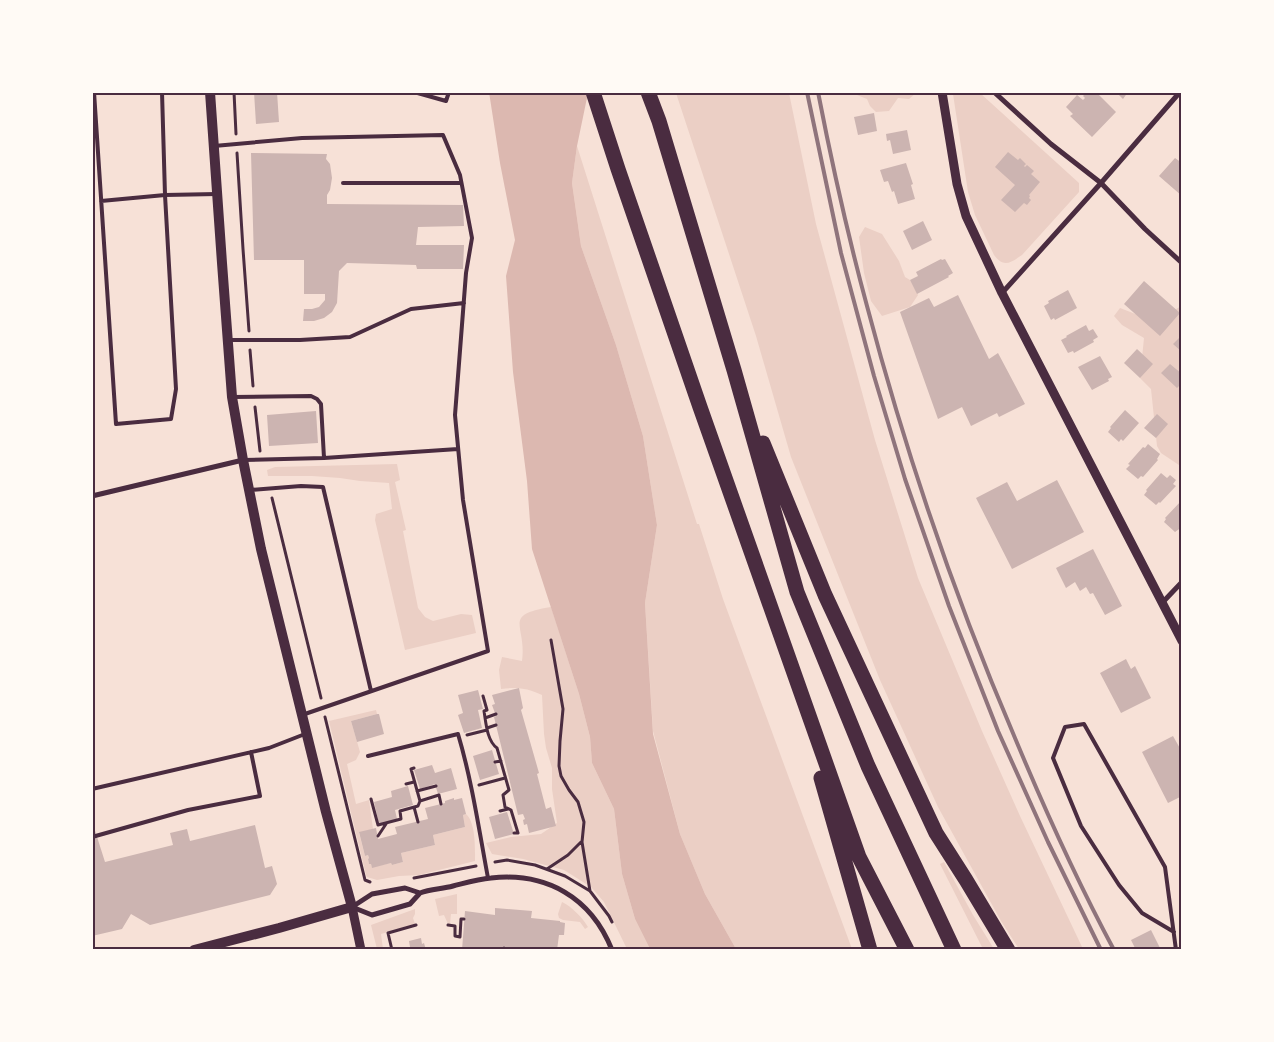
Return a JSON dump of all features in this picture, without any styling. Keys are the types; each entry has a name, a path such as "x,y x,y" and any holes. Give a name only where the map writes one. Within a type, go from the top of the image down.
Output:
{"highway":[{"path":"593,92 700,407 859,857 907,950"},
{"path":"648,92 662,130 798,592 868,766 954,950"},
{"path":"734,370 826,595 936,833 1008,950"},
{"path":"780,635 870,950"}],"main road":[{"path":"194,950 352,907 326,812 261,549 232,397 210,92"}],"street":[{"path":"942,92 961,201 966,216 1002,293 1182,641"},
{"path":"994,92 1051,144 1101,184 1182,263"},
{"path":"1002,293 1101,184 1180,92"},
{"path":"92,496 243,460"},
{"path":"1162,602 1182,582"},
{"path":"352,907 372,915 410,904 420,893 426,891 488,878 527,878 561,890 580,903 599,924 612,950"},
{"path":"352,907 372,894 406,888 420,893"},
{"path":"352,907 361,950"}],"lane":[{"path":"94,92 116,424 171,418 176,389 165,194 162,92"},
{"path":"414,92 446,101 448,92"},
{"path":"214,146 302,138 443,134 460,176 472,238 466,273 455,415 463,500 488,651 302,715"},
{"path":"344,183 461,183"},
{"path":"101,202 165,194 217,194"},
{"path":"228,340 350,338 411,309 464,303"},
{"path":"232,397 311,396 317,398 321,404 324,458"},
{"path":"243,460 324,458 458,449"},
{"path":"249,490 301,486 323,488 372,691"},
{"path":"1174,932 1142,913 1119,885 1081,826 1053,758 1065,727 1084,724 1165,867 1174,932 1176,950"},
{"path":"92,789 269,748 307,733"},
{"path":"368,756 458,734 464,753 488,878"},
{"path":"92,836 188,810 260,796 251,752"}],"path":[{"path":"234,92 242,249 254,396 262,460"},
{"path":"269,488 365,880 374,882"},
{"path":"551,640 563,709 559,766 561,776 578,802 584,822 582,842 590,891"},
{"path":"483,696 487,710 484,711 487,729 492,744 498,748 508,790 503,795 505,807 511,810 518,833 514,833"},
{"path":"485,718 496,714"},
{"path":"464,736 496,725"},
{"path":"495,762 501,761"},
{"path":"371,799 378,825 401,819 400,811 418,806 420,801 411,769 414,768"},
{"path":"478,785 505,778"},
{"path":"406,784 414,782"},
{"path":"417,791 436,786"},
{"path":"420,801 439,795 441,804"},
{"path":"414,807 418,822"},
{"path":"500,811 508,809"},
{"path":"378,836 386,823"},
{"path":"546,869 568,855 582,842"},
{"path":"408,879 507,860 535,865 565,876 590,891 613,924"},
{"path":"448,925 456,926 455,936 460,937 461,919 464,919"},
{"path":"392,950 388,932 416,925"}],"shaded area":[{"path":"489,92 588,93 577,146 572,183 581,246 616,345 643,436 657,525 645,603 653,734 680,834 705,894 736,949 650,949 635,919 622,874 614,809 592,763 590,737 579,694 532,549 527,481 513,372 506,276 515,240"},
{"path":"676,93 789,93 816,224 875,440 918,578 982,731 1083,949 1019,949 1001,921 938,807 880,680 791,457 756,336"},
{"path":"852,93 916,93 909,99 898,98 889,111 876,112 870,106 867,99"},
{"path":"954,93 980,93 1079,183 1079,192 1022,255 1011,262 1001,262 994,255 975,215 968,192"},
{"path":"577,146 697,524 699,524 723,599 852,949 736,949 705,894 680,834 653,731 645,603 657,525 643,436 616,345 581,246 572,183"},
{"path":"865,227 882,234 899,261 905,277 910,280 918,295 910,307 882,316 871,301 864,273 859,237"},
{"path":"1181,306 1181,463 1179,465 1161,453 1157,446 1151,389 1140,378 1144,338 1122,325 1114,316 1120,308 1156,322"},
{"path":"397,464 400,480 395,482 406,530 403,531 418,608 425,617 433,621 461,614 472,615 476,633 405,650 375,520 376,514 392,509 389,483 312,476 268,476 267,470 275,467"},
{"path":"551,607 579,694 590,737 592,763 614,809 622,874 635,919 650,949 627,949 604,902 591,887 564,870 523,859 492,854 486,843 511,837 541,834 557,823 552,789 552,768 544,734 542,695 522,689 501,689 499,670 502,657 522,661 521,618 536,610"},
{"path":"376,710 377,714 351,721 360,752 356,760 347,764 356,804 369,800 373,829 359,833 365,856 368,855 369,858 369,864 372,867 403,862 401,853 435,845 433,835 465,827 463,815 466,814 472,823 475,861 419,875 377,880 367,877 329,721"},
{"path":"944,862 994,949 983,949 940,864"},
{"path":"457,894 457,914 451,914 450,924 448,924 444,915 439,916 435,899"},
{"path":"562,902 576,913 588,927 585,929 580,922 559,918 558,914"},
{"path":"415,909 413,918 415,924 381,934 383,949 377,949 371,925"}],"building":[{"path":"254,92 277,92 279,122 256,124"},
{"path":"1087,92 1096,92 1116,112 1092,137 1070,116 1073,114 1066,107 1077,95 1083,100 1085,98 1083,96"},
{"path":"1116,92 1128,92 1123,99"},
{"path":"874,113 877,131 858,135 854,117"},
{"path":"907,130 911,150 893,154 890,140 887,141 886,134"},
{"path":"1008,152 1018,160 1020,158 1026,164 1025,167 1027,165 1034,171 1031,174 1040,182 1029,195 1031,200 1027,205 1024,203 1015,212 1001,200 1015,185 995,167"},
{"path":"251,153 327,154 326,159 330,164 332,178 327,195 327,204 463,205 464,226 418,227 416,245 464,245 463,269 417,269 416,265 347,263 339,271 337,303 332,312 324,318 314,321 303,321 304,309 319,307 325,300 325,294 304,294 304,260 254,260"},
{"path":"1175,158 1182,163 1182,196 1159,176"},
{"path":"906,163 913,184 911,185 915,199 898,204 894,191 892,192 888,181 884,182 880,170"},
{"path":"923,221 932,240 912,250 903,231"},
{"path":"941,259 945,259 953,273 917,294 910,280 918,276 916,272"},
{"path":"1144,281 1180,313 1160,336 1124,304"},
{"path":"1068,290 1077,308 1055,320 1054,318 1051,320 1044,306 1049,303 1048,301"},
{"path":"958,295 989,359 998,353 1025,404 999,417 997,413 971,426 962,407 938,419 900,312 929,298 934,307"},
{"path":"1086,325 1089,331 1093,329 1098,337 1093,340 1094,342 1074,353 1073,351 1068,353 1061,340"},
{"path":"1182,335 1182,352 1173,344"},
{"path":"1137,349 1153,364 1140,378 1124,363"},
{"path":"1100,356 1112,377 1108,379 1109,381 1092,390 1078,367"},
{"path":"1170,364 1182,374 1182,383 1177,388 1161,373"},
{"path":"1125,410 1139,423 1123,441 1121,439 1119,442 1108,432"},
{"path":"316,411 318,443 269,446 267,415"},
{"path":"1157,414 1168,424 1156,438 1144,428"},
{"path":"1148,444 1160,454 1158,460 1143,477 1141,476 1138,479 1126,469 1130,465 1128,464"},
{"path":"1161,473 1167,478 1170,475 1176,480 1173,484 1176,486 1156,505 1144,495"},
{"path":"1057,480 1084,532 1012,569 976,498 1007,482 1017,501"},
{"path":"1182,500 1182,527 1175,532 1164,522 1165,518"},
{"path":"1093,549 1122,606 1105,615 1093,593 1090,594 1086,587 1080,591 1075,582 1066,588 1056,568"},
{"path":"1126,659 1131,669 1135,666 1151,698 1121,713 1100,673"},
{"path":"519,688 523,708 521,710 539,773 537,774 546,809 551,807 556,826 529,833 527,824 524,825 523,820 525,819 523,814 518,815 492,705 495,704 492,695"},
{"path":"478,690 483,709 478,710 482,728 464,733 458,715 463,713 458,695"},
{"path":"379,714 384,734 357,742 351,721"},
{"path":"1173,736 1182,752 1182,796 1168,803 1142,752"},
{"path":"492,750 499,774 480,780 473,756"},
{"path":"432,765 435,773 451,768 457,789 438,794 435,784 420,789 414,770"},
{"path":"408,786 413,805 395,810 397,819 379,824 374,802 392,797 391,791"},
{"path":"454,798 454,800 462,798 466,814 463,815 465,827 433,835 435,845 401,853 403,862 372,868 371,864 369,864 368,855 365,856 359,832 376,828 378,839 397,834 395,827 428,819 425,808 445,803 445,801"},
{"path":"507,812 514,834 495,839 489,817"},
{"path":"92,821 105,862 173,845 170,833 187,829 190,841 255,825 265,868 272,866 277,884 270,895 150,925 131,914 122,929 92,936"},
{"path":"495,908 532,911 531,918 565,923 564,935 559,935 557,950 519,950 492,947 492,950 462,950 465,911 495,915"},
{"path":"1151,930 1161,950 1136,950 1131,940"},
{"path":"421,938 426,950 403,950 410,947 409,941"}],"railway":[{"path":"807,92 841,253 874,376 905,479 949,606 998,731 1048,842 1101,950"},
{"path":"818,92 853,253 867,306 898,416 933,525 972,632 1026,765 1074,872 1114,950"}]}
